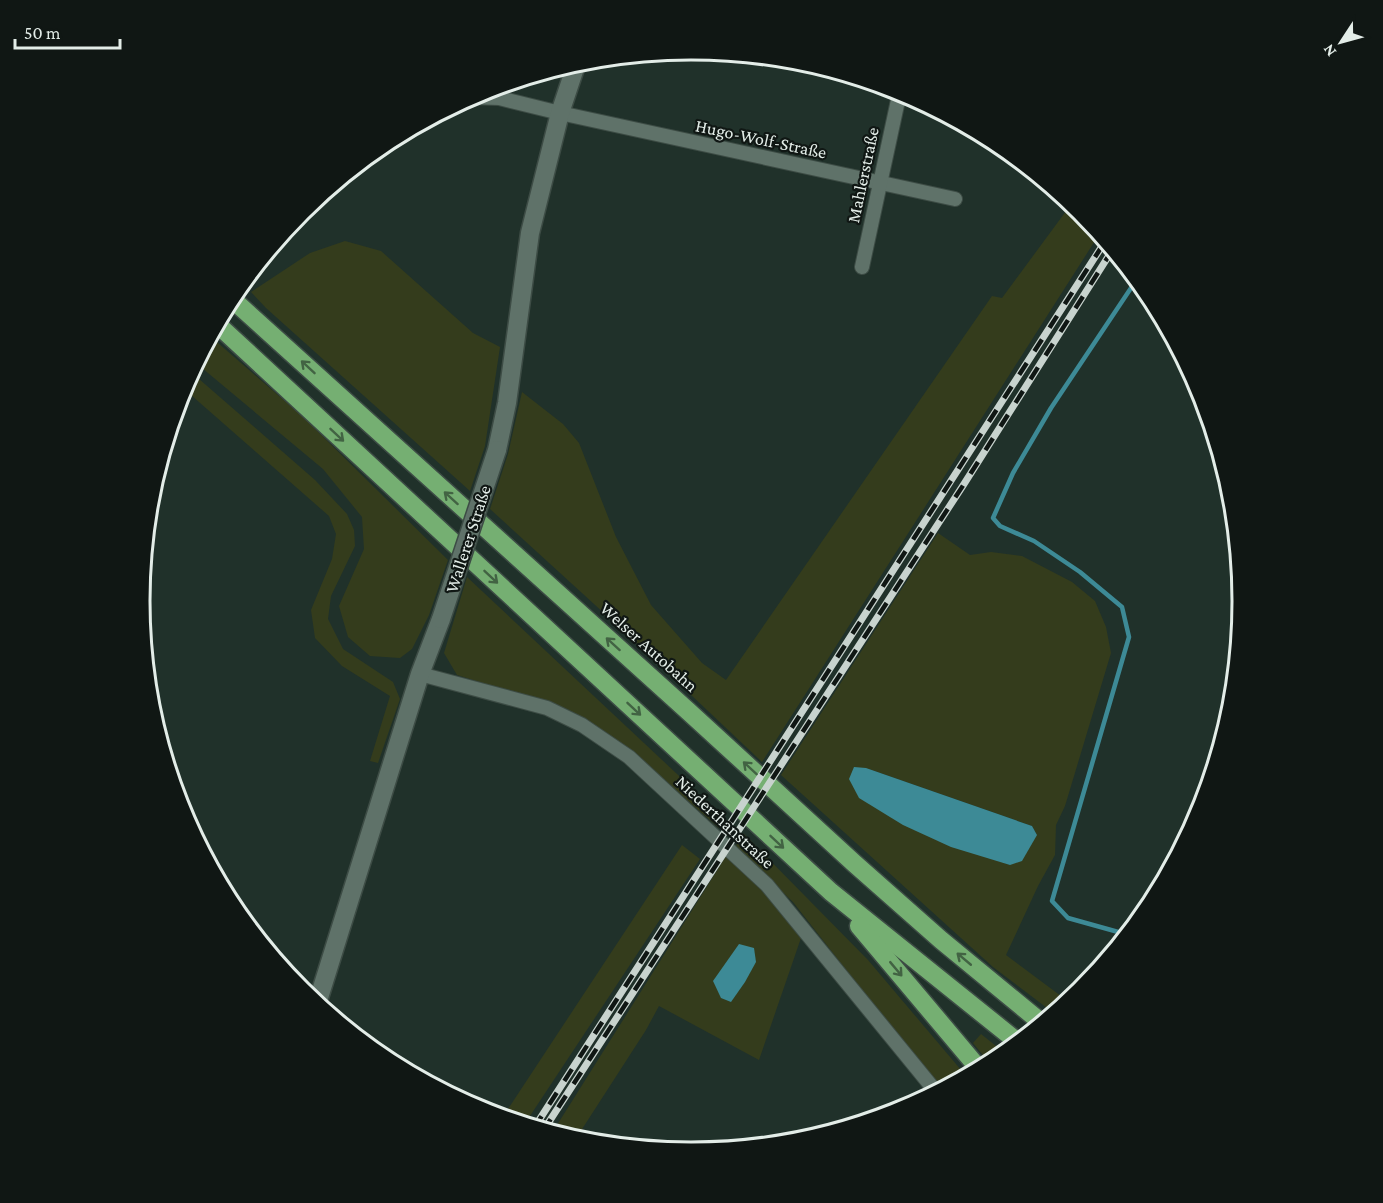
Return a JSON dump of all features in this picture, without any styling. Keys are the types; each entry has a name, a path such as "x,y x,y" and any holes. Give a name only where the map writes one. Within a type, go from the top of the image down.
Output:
{"highway":[{"name":"Welser Autobahn","path":"239,305 847,857 1037,1019"},
{"path":"224,330 831,892 1012,1037"},
{"path":"831,892 974,1063"}],"street":[{"name":"Wallerer Straße","path":"319,994 420,674 441,619 497,450 509,392 530,233 560,113 573,73"},
{"name":"Hugo-Wolf-Straße","path":"493,98 955,199"},
{"name":"Mahlerstraße","path":"862,267 898,101"},
{"name":"Niederthanstraße","path":"420,674 547,708 582,725 629,757 767,885 932,1087"}],"green space":[{"path":"1066,211 1095,240 762,762 490,509 508,454 522,392 563,424 579,443 616,537 651,605 702,663 726,680 992,296 1002,298"},
{"path":"345,241 381,251 473,333 500,347 485,446 470,491 251,292 310,253"},
{"path":"217,342 301,415 448,560 429,615 412,649 400,658 370,656 348,637 339,606 364,549 362,517 323,469 203,369"},
{"path":"198,378 315,480 347,514 354,530 355,546 331,596 328,619 343,649 393,682 400,699 378,763 370,761 390,696 342,666 315,638 311,610 332,559 336,534 329,516 191,395"},
{"path":"938,533 970,555 991,552 1022,556 1072,582 1095,601 1106,627 1111,653 1065,806 1056,825 1055,855 1006,955 1062,996 1049,1009 993,967 781,775","holes":["866,768 1032,826 1037,835"]},
{"path":"467,577 725,819 719,828 624,745 567,709 457,675 444,653"},
{"path":"744,834 868,960 961,1070 936,1084 793,902 735,847"},
{"path":"682,845 700,859 529,1118 507,1110"},
{"path":"728,853 751,874 801,938 759,1060 659,1006 580,1132 556,1126"},
{"path":"981,1034 998,1048 984,1057 973,1043"}],"water":[{"path":"854,767 866,768 1032,826 1037,835 1022,861 1010,865 951,847 903,825 859,798 849,779"},
{"path":"739,944 754,948 756,962 731,1002 721,998 713,981"}],"waterway":[{"path":"1120,932 1068,918 1052,901 1129,637 1122,607 1080,572 1034,541 1000,526 993,518 1013,473 1051,408 1132,287"}],"railway":[{"path":"539,1121 1101,247"},
{"path":"548,1124 964,484 1109,256"}]}
